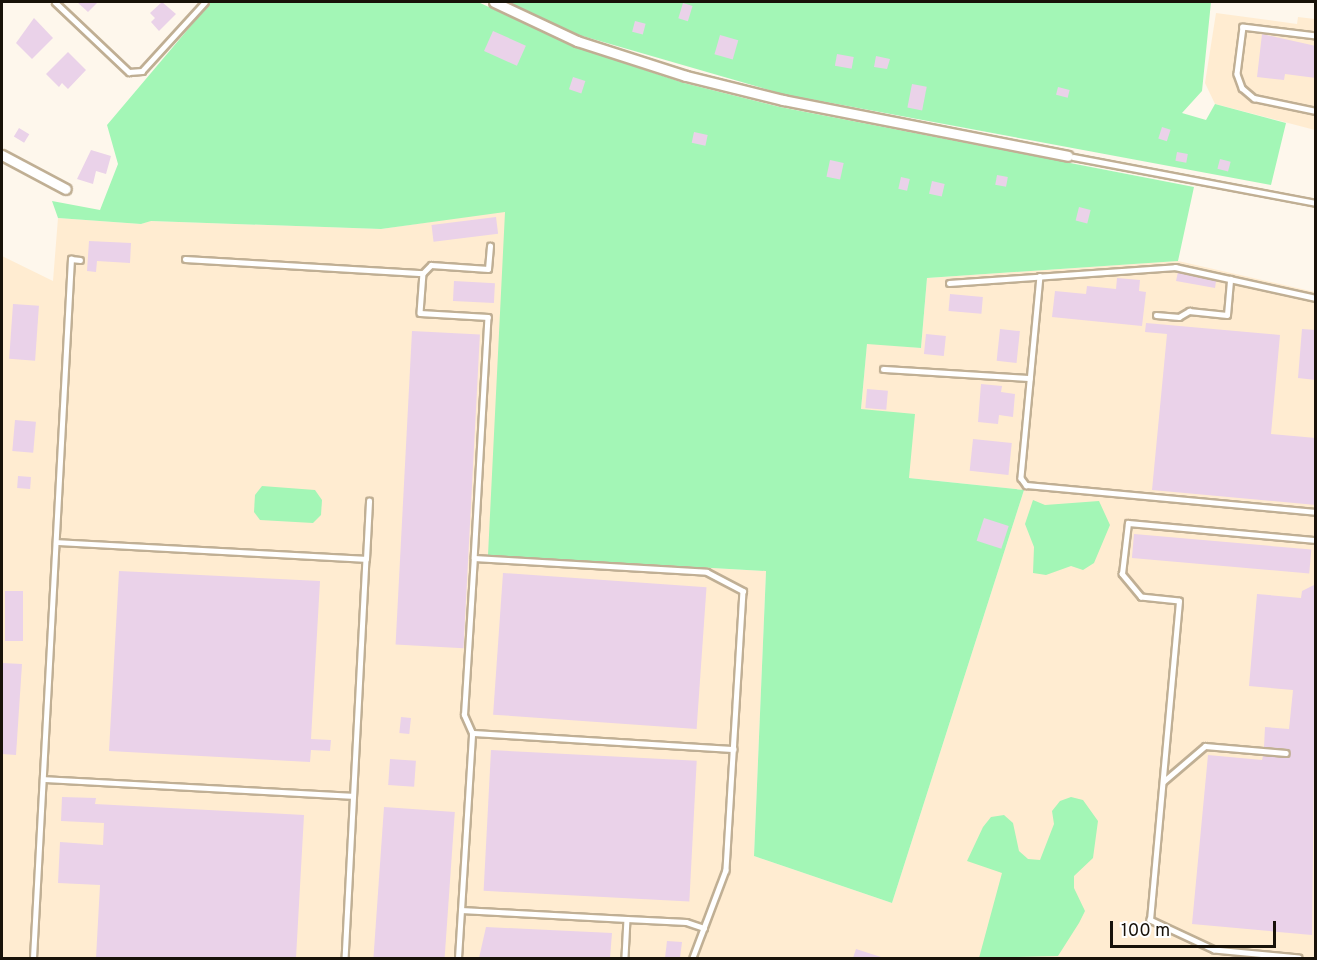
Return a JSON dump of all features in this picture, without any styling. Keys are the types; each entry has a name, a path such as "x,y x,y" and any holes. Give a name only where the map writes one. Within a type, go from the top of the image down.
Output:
{"street":[{"path":"494,2 577,41 686,76 783,100 1070,156"},
{"path":"2,155 66,189"}],"lane":[{"path":"55,2 129,72 142,71 205,2"},
{"path":"1316,36 1243,27 1237,74 1242,88 1254,98 1316,111"},
{"path":"1070,156 1316,202"},
{"path":"458,958 472,733 464,715 488,317 420,313 423,273 431,265 488,269 490,246"},
{"path":"185,259 423,273"},
{"path":"33,958 71,260 80,260"},
{"path":"949,283 1175,267 1316,298"},
{"path":"1040,276 1021,478 1026,485 1316,512"},
{"path":"1156,315 1179,317 1189,311 1227,315 1230,279"},
{"path":"883,369 1030,378"},
{"path":"345,958 369,501"},
{"path":"1299,958 1214,950 1150,920 1179,601 1141,597 1122,574 1128,523 1316,540"},
{"path":"56,542 366,559"},
{"path":"474,558 707,572 743,591 726,870 693,958"},
{"path":"472,733 734,749"},
{"path":"1163,782 1205,746 1286,753"},
{"path":"43,779 353,796"},
{"path":"461,910 686,922 704,928"},
{"path":"625,958 627,918"},
{"path":"1213,958 1214,950"}],"shaded area":[{"path":"1216,13 1297,24 1298,17 1315,19 1315,130 1215,104 1205,83"},
{"path":"506,211 489,555 766,571 754,856 892,903 1024,490 909,478 861,409 867,343 921,348 927,278 1178,261 1315,292 1315,958 2,958 2,256 53,281 58,218 141,224 150,221 381,229"}],"green space":[{"path":"211,2 478,2 575,47 684,83 780,107 1194,187 1178,261 927,278 921,348 867,344 861,409 915,414 909,478 1024,490 892,903 754,856 766,571 488,555 505,212 381,229 151,221 141,224 58,218 52,201 100,210 118,164 107,125"},
{"path":"507,2 1211,2 1202,91 1182,113 1206,120 1215,104 1286,123 1271,185 783,94 579,35"},
{"path":"262,486 315,490 322,500 321,515 313,523 260,520 254,512 255,495"},
{"path":"1033,500 1045,505 1099,501 1110,525 1094,563 1083,570 1071,566 1046,575 1033,573 1034,547 1025,524"},
{"path":"1071,797 1083,800 1098,821 1093,858 1074,876 1074,888 1085,911 1079,923 1058,956 979,958 1002,873 967,861 983,827 991,817 1004,815 1013,823 1019,851 1028,859 1040,860 1054,824 1052,811 1060,801"}],"building":[{"path":"77,2 98,2 88,12"},
{"path":"162,2 176,14 159,31 151,22 155,18 150,13"},
{"path":"683,3 693,6 688,21 678,18"},
{"path":"34,18 53,38 32,59 16,43"},
{"path":"635,21 646,24 643,34 632,32"},
{"path":"493,31 526,46 517,66 484,51"},
{"path":"1262,34 1316,46 1316,78 1285,74 1284,80 1257,77"},
{"path":"720,35 738,40 733,59 714,54"},
{"path":"68,52 86,70 68,89 62,83 59,87 46,74"},
{"path":"837,54 854,57 852,69 835,66"},
{"path":"876,56 890,59 887,69 874,67"},
{"path":"573,77 585,81 581,93 569,89"},
{"path":"912,84 927,87 922,110 907,108"},
{"path":"1058,87 1070,90 1068,98 1056,95"},
{"path":"1162,127 1171,130 1167,141 1158,138"},
{"path":"19,128 29,134 24,143 14,137"},
{"path":"694,132 708,135 705,146 692,143"},
{"path":"91,150 111,156 106,174 96,171 93,184 77,179"},
{"path":"1177,152 1188,154 1186,163 1175,161"},
{"path":"1220,159 1231,162 1228,172 1217,169"},
{"path":"830,160 844,163 840,180 826,177"},
{"path":"997,175 1008,177 1006,187 995,185"},
{"path":"901,177 910,179 907,191 898,189"},
{"path":"932,181 945,184 942,197 929,194"},
{"path":"1079,207 1091,210 1087,223 1076,221"},
{"path":"496,217 498,234 434,242 431,225"},
{"path":"89,241 131,243 130,263 97,261 96,272 87,271"},
{"path":"1178,272 1216,281 1215,288 1176,281"},
{"path":"1117,278 1140,280 1139,291 1146,292 1142,326 1052,317 1055,291 1086,294 1087,286 1116,289"},
{"path":"454,281 495,283 494,303 453,301"},
{"path":"950,294 983,297 981,314 949,311"},
{"path":"13,304 39,306 35,361 9,359"},
{"path":"1146,323 1280,335 1271,434 1316,438 1316,505 1152,490 1167,334 1145,332"},
{"path":"1000,329 1020,331 1017,363 997,361"},
{"path":"1302,329 1316,330 1316,380 1298,378"},
{"path":"412,331 480,335 463,648 396,645"},
{"path":"926,334 946,336 944,356 924,354"},
{"path":"981,384 1002,386 1001,392 1015,394 1013,417 999,415 998,424 978,422"},
{"path":"867,389 888,391 886,410 865,408"},
{"path":"15,420 36,422 33,453 12,451"},
{"path":"973,439 1012,443 1008,475 970,471"},
{"path":"18,476 31,477 30,489 17,488"},
{"path":"984,518 1009,526 1001,549 977,541"},
{"path":"1134,534 1311,550 1309,573 1132,558"},
{"path":"119,571 320,581 311,739 331,740 330,751 311,750 310,762 109,751"},
{"path":"503,573 707,587 697,729 493,715"},
{"path":"1316,584 1312,935 1192,924 1208,755 1262,760 1263,756 1286,757 1290,754 1287,749 1264,747 1265,727 1289,729 1293,690 1249,686 1257,594 1301,598 1302,591"},
{"path":"5,591 23,591 23,641 5,641"},
{"path":"2,663 22,664 16,755 2,754"},
{"path":"401,717 411,718 409,734 399,733"},
{"path":"491,750 697,761 689,902 484,891"},
{"path":"390,759 416,761 414,787 388,785"},
{"path":"62,797 96,798 95,804 304,815 296,958 96,958 100,885 58,883 60,842 103,845 104,823 61,821"},
{"path":"384,807 455,812 445,958 373,958"},
{"path":"486,927 612,933 610,958 479,958"},
{"path":"667,941 682,942 680,958 665,958"},
{"path":"856,949 881,957 881,958 853,958"}]}
